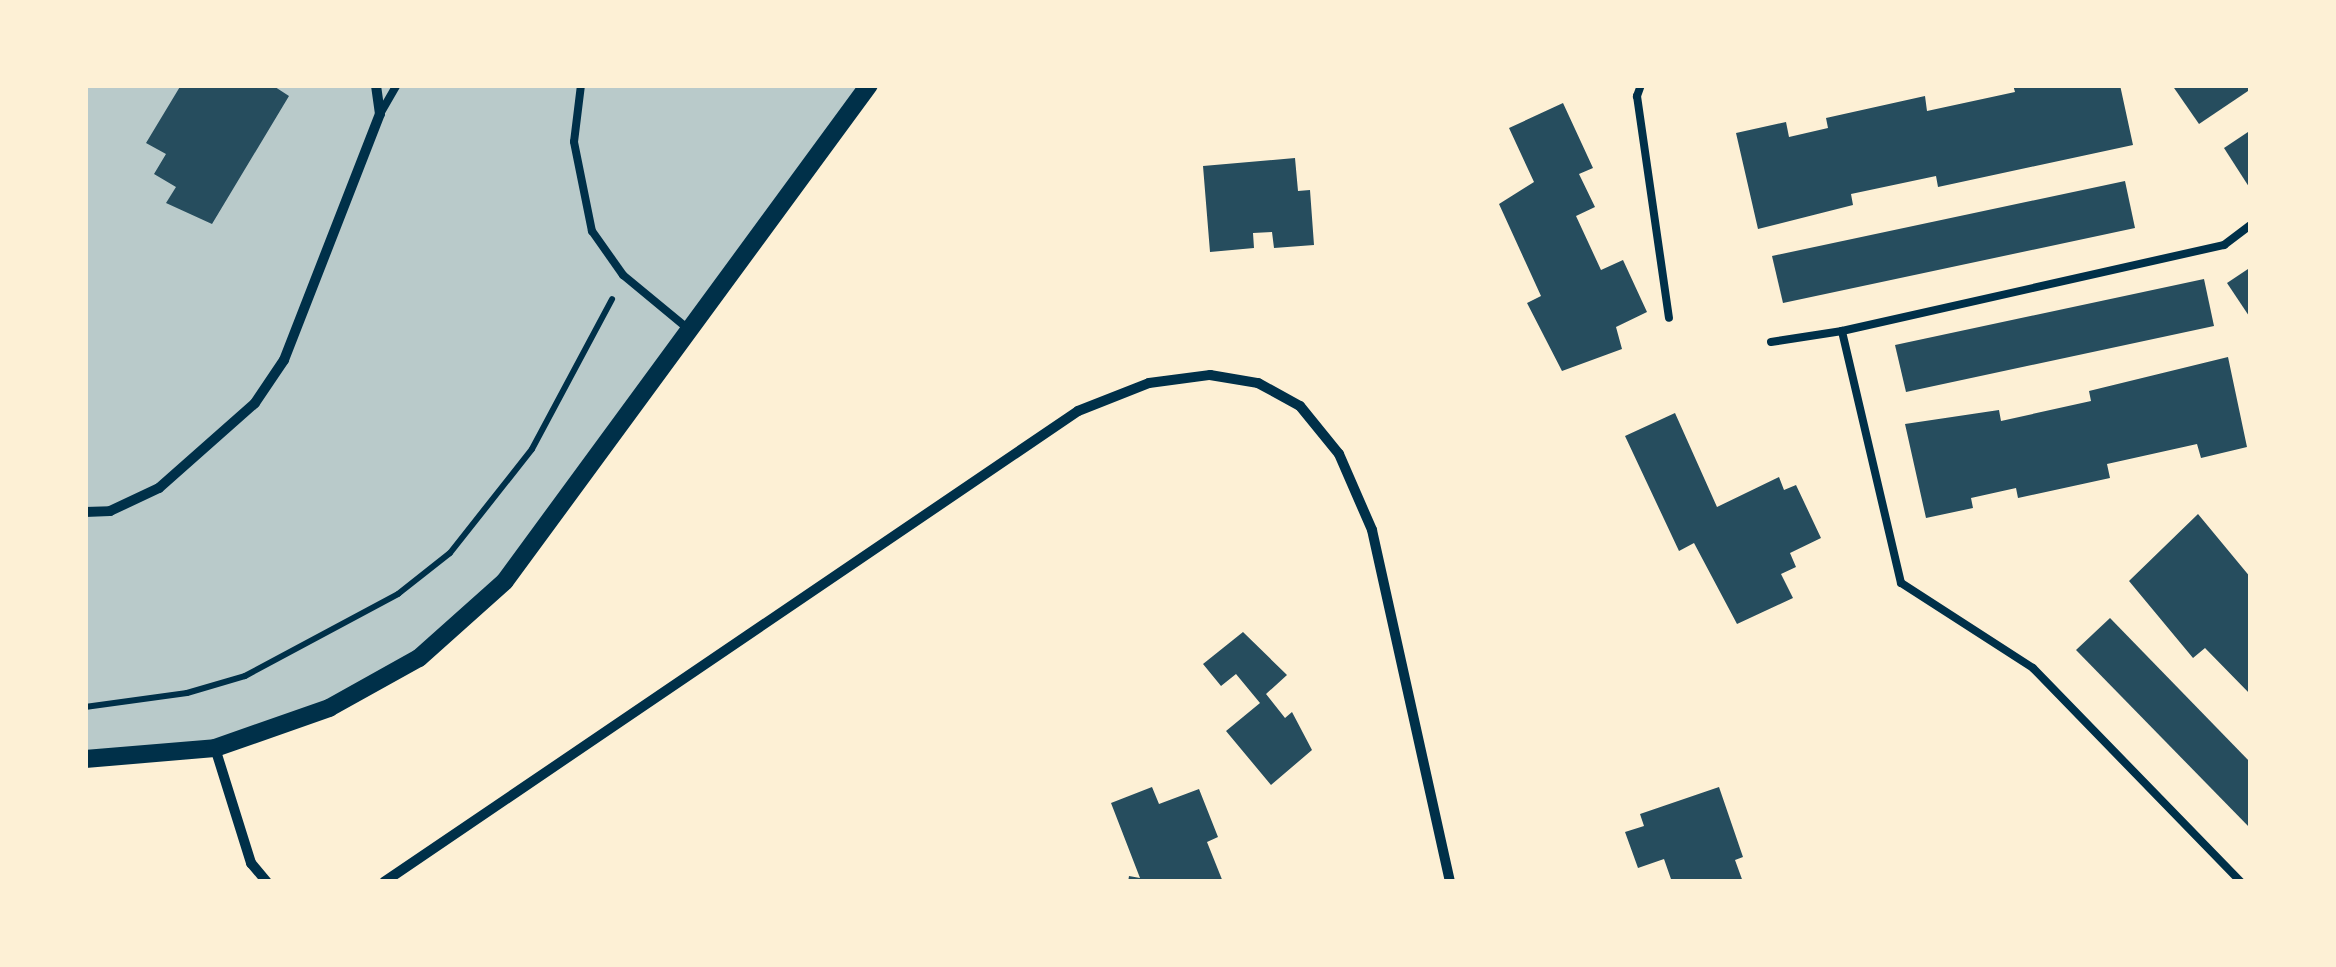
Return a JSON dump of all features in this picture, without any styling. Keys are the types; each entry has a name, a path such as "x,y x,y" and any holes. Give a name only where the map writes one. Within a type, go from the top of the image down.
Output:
{"street":[{"path":"85,512 110,512 159,488 255,403 284,360 380,114 376,85"},
{"path":"85,759 215,748 330,708 420,658 505,581 692,331 868,85"},
{"path":"384,882 1078,411 1149,383 1210,375 1258,383 1300,406 1339,454 1372,530 1450,882"},
{"path":"215,748 251,863 266,882"}],"lane":[{"path":"380,114 397,85"},
{"path":"580,85 574,142 579,188 592,231 623,275 692,331"},
{"path":"1641,85 1637,96 1669,318"},
{"path":"1771,342 1842,331 2224,245 2251,225"},
{"path":"1842,331 1901,583 2033,668 2241,882"}],"path":[{"path":"85,707 187,693 245,676 335,632 450,553 532,449 623,275"}],"shaded area":[{"path":"85,85 869,85 505,581 419,658 329,708 215,748 85,759"}],"building":[{"path":"181,85 272,85 289,96 212,224 166,203 176,187 154,174 166,154 146,143"},
{"path":"2013,85 2120,85 2133,145 1938,187 1936,176 1851,194 1853,205 1758,229 1736,133 1786,122 1789,137 1828,128 1826,118 1925,96 1927,111 2015,92"},
{"path":"2172,85 2251,85 2251,89 2199,124"},
{"path":"1563,103 1593,168 1579,174 1595,207 1576,216 1601,270 1623,260 1647,312 1616,327 1622,349 1562,371 1527,303 1541,296 1499,204 1534,182 1509,128"},
{"path":"2251,130 2251,190 2224,148"},
{"path":"1295,158 1298,191 1310,190 1314,245 1274,248 1272,232 1253,233 1254,248 1210,252 1203,166"},
{"path":"2125,181 2135,228 1783,303 1772,256"},
{"path":"2251,267 2251,319 2227,283"},
{"path":"2204,279 2214,326 1906,392 1895,345"},
{"path":"2228,357 2247,447 2201,458 2197,444 2107,464 2110,478 2018,498 2016,488 1971,498 1973,508 1926,518 1905,424 1999,410 2001,421 2091,401 2089,391"},
{"path":"1675,413 1717,507 1779,477 1784,490 1796,485 1821,538 1790,553 1796,567 1781,574 1793,598 1737,624 1694,543 1679,551 1625,436"},
{"path":"2198,514 2251,578 2251,695 2205,648 2193,658 2129,581"},
{"path":"2110,618 2251,763 2251,829 2076,650"},
{"path":"1243,632 1287,675 1266,694 1285,718 1292,712 1312,750 1271,785 1226,731 1260,703 1236,674 1221,686 1203,664"},
{"path":"1152,787 1159,804 1199,789 1218,837 1207,842 1223,882 1128,882 1129,876 1140,878 1111,803"},
{"path":"1719,787 1743,857 1735,860 1743,882 1672,882 1664,859 1638,868 1625,832 1644,826 1640,814"}]}
